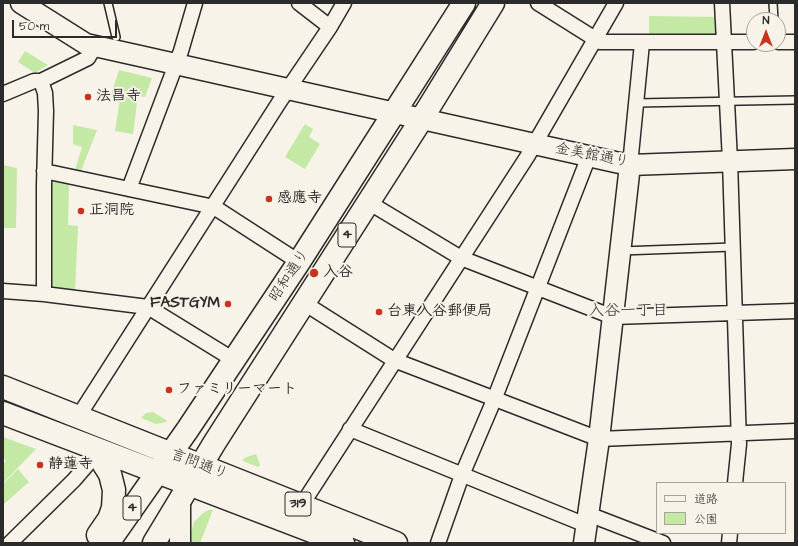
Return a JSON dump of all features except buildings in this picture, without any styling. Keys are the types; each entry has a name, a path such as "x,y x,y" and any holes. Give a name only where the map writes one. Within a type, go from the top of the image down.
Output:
{"main road":[{"name":"昭和通り","path":"155,539 185,492 184,459 188,429 299,262 392,113 464,3"},
{"name":"昭和通り","path":"184,459 304,303 421,120 493,3"},
{"name":"言問通り","path":"3,387 396,543"},
{"name":"言問通り","path":"3,413 163,475 185,492 336,542"},
{"path":"93,543 109,519 113,508 114,490 110,474 103,463 104,453"},
{"path":"123,543 163,475 184,459"},
{"name":"4","path":"108,543 163,475"}],"street":[{"name":"金美館通り","path":"21,3 86,44 421,120 630,165 795,159"},
{"path":"129,189 175,65 195,3"},
{"path":"299,3 330,27"},
{"path":"78,417 344,3"},
{"path":"538,3 596,38 600,42 746,42"},
{"path":"301,506 534,144 616,3"},
{"path":"722,3 730,161 739,433 735,482"},
{"path":"586,527 599,439 630,165 642,43"},
{"path":"3,94 34,81 41,81 88,58 95,46"},
{"path":"41,81 45,93 46,111 44,171 44,294"},
{"path":"438,543 462,475 494,400 589,156"},
{"path":"44,171 214,207 299,262"},
{"path":"368,202 461,258 612,317 795,311"},
{"path":"3,291 44,294 148,307 234,360"},
{"path":"304,303 394,360 494,400 599,439 795,431"},
{"path":"350,429 586,527 663,543"},
{"path":"10,543 74,480 104,453"},
{"path":"180,543 185,492"}],"lane":[{"path":"108,3 116,37"},
{"path":"636,103 795,100"},
{"path":"620,251 733,246"}],"green space":[{"path":"649,16 717,17 717,36 649,36"},
{"path":"25,51 48,65 35,73 18,62"},
{"path":"119,70 152,78 145,97 138,96 133,134 115,131 120,99 110,97"},
{"path":"305,124 313,129 309,137 320,144 305,169 285,157"},
{"path":"73,125 97,130 81,171 75,170 82,147 73,144"},
{"path":"3,165 17,168 16,228 3,228"},
{"path":"49,179 69,184 68,225 78,226 75,292 50,290"},
{"path":"153,412 167,422 156,424 141,418 146,413"},
{"path":"3,437 36,449 3,483 3,465 6,460 3,458"},
{"path":"256,454 260,465 258,467 243,461 244,458"},
{"path":"18,469 29,482 4,504 3,484"},
{"path":"208,510 213,510 200,543 188,543 194,522"}],"place":[{"name":"法昌寺","path":"88,97"},
{"name":"感應寺","path":"269,199"},
{"name":"正洞院","path":"81,211"},
{"name":"入谷","path":"314,273"},
{"name":"FASTGYM","path":"228,304"},
{"name":"台東入谷郵便局","path":"379,312"},
{"name":"ファミリーマート","path":"169,390"},
{"name":"静蓮寺","path":"40,465"}],"district":[{"name":"入谷一丁目","path":"628,312"}]}
